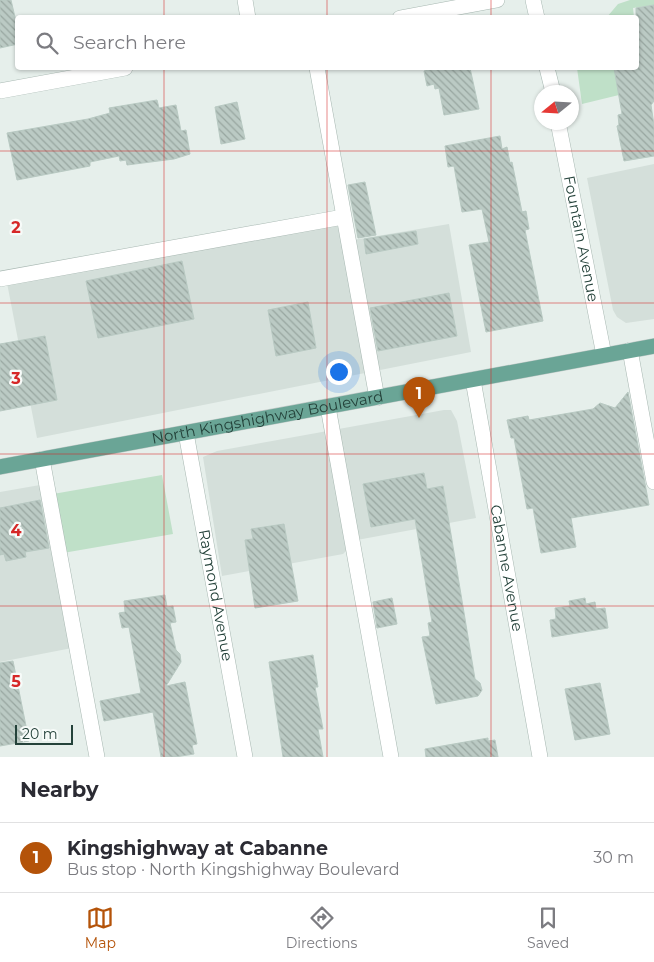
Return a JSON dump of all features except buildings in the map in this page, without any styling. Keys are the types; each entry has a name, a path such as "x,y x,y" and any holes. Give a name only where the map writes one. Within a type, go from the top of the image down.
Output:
{"main road":[{"name":"North Kingshighway Boulevard","path":"0,467 654,346"}],"street":[{"path":"244,0 247,15"},
{"path":"416,15 497,0"},
{"path":"534,0 536,15"},
{"path":"0,91 114,70"},
{"path":"317,70 377,398"},
{"path":"548,70 551,85"},
{"name":"Fountain Avenue","path":"560,130 604,355"},
{"path":"0,279 344,217"},
{"path":"630,350 654,482"},
{"name":"Cabanne Avenue","path":"473,380 540,757"},
{"path":"328,407 391,757"},
{"name":"Raymond Avenue","path":"186,434 245,757"},
{"path":"42,459 97,757"}],"shaded area":[{"path":"654,164 654,319 626,323 617,317 613,310 587,178"},
{"path":"337,224 341,242 449,224 471,352 37,438 7,283"},
{"path":"451,410 457,421 476,518 357,540 343,554 222,576 203,457 217,451"},
{"path":"40,485 72,648 0,662 0,492"}],"green space":[{"path":"630,0 654,0 654,5 633,8 634,15 609,15 618,4"},
{"path":"577,70 614,70 619,95 582,104"},
{"path":"162,475 173,534 63,553 53,494"}],"place":[{"name":"Kingshighway at Cabanne","path":"419,418"}]}
